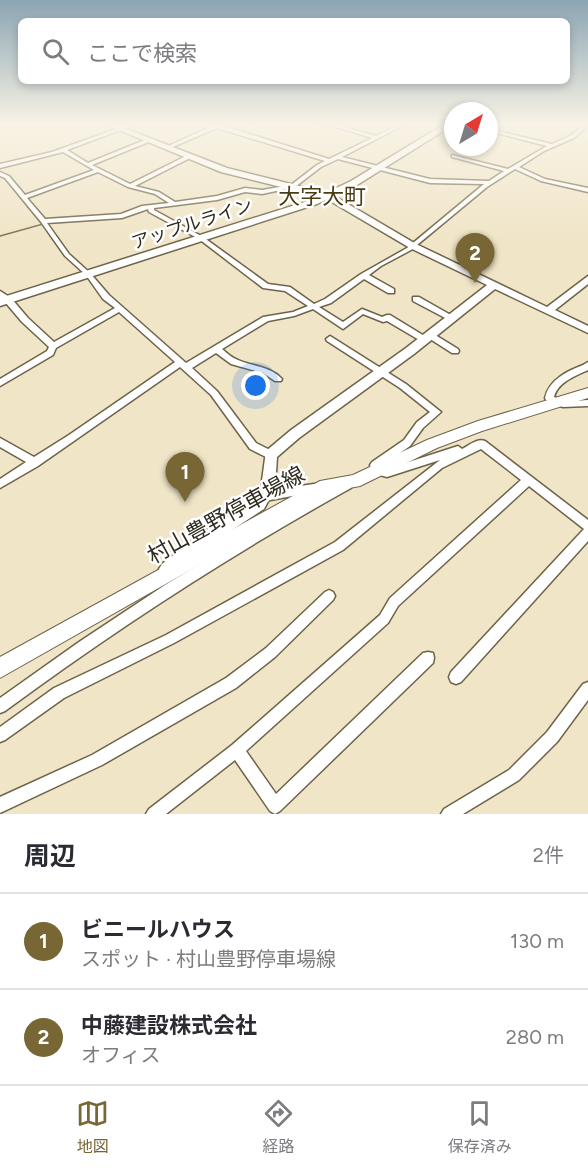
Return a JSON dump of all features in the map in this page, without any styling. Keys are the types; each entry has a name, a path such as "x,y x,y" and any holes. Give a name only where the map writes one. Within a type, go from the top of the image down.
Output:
{"highway":[{"name":"アップルライン","path":"2,299 88,274 328,196 387,163"}],"main road":[{"name":"村山豊野停車場線","path":"0,668 325,486 355,481 432,444 469,430 588,393"}],"street":[{"path":"85,163 130,186 157,194 173,203"},
{"path":"88,165 93,163"},
{"path":"130,186 175,163"},
{"path":"206,163 224,170 328,196 413,246 588,330"},
{"path":"43,221 122,216 151,207 217,198 245,190 262,192 292,186 308,173 326,163"},
{"path":"360,163 430,181 490,183"},
{"path":"485,163 588,190"},
{"path":"0,484 183,366 266,319 294,314 328,301 363,275 413,246 490,183 521,163"},
{"path":"23,198 99,170"},
{"path":"0,174 6,177 43,221 67,255 88,274 106,297 214,393 253,446 271,455"},
{"path":"151,207 151,211 201,238 266,286 287,290 343,326 362,311 383,320 387,317 455,351"},
{"path":"363,275 391,291"},
{"path":"548,311 588,279"},
{"path":"153,584 179,558 259,505 266,496 271,455 295,434 494,285"},
{"path":"2,299 53,346"},
{"path":"416,299 452,318"},
{"path":"0,383 50,353 53,346 120,308"},
{"path":"330,339 381,371 436,412 420,425 407,442 375,465 376,471 387,473 397,468 482,444"},
{"path":"216,349 234,362 266,371 278,379"},
{"path":"587,367 555,385 549,392 549,398 555,403 570,405 588,403"},
{"path":"0,442 34,463"},
{"path":"482,444 588,526"},
{"path":"0,735 59,693 170,639 339,546 439,465 482,444"},
{"path":"154,814 237,750 384,619 394,602 528,480"},
{"path":"0,706 57,664 156,598 255,536 355,481"},
{"path":"266,496 325,486"},
{"path":"456,677 588,533"},
{"path":"0,805 97,760 231,683 275,648 329,596"},
{"path":"237,750 275,806 428,658"},
{"path":"449,814 514,775 552,737 588,689"}],"waterway":[{"path":"0,236 43,224"}],"place":[{"name":"中藤建設株式会社","path":"475,283"},
{"name":"ビニールハウス","path":"185,502"}],"district":[{"name":"大字大町","path":"322,196"}]}
